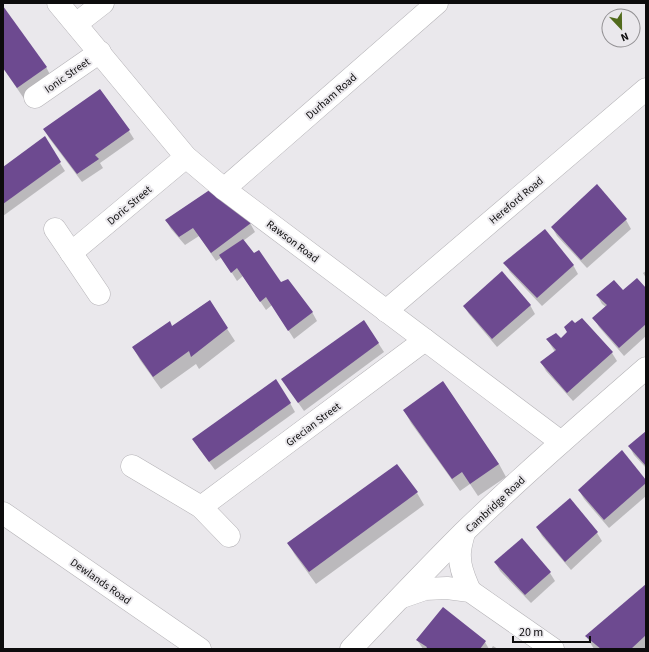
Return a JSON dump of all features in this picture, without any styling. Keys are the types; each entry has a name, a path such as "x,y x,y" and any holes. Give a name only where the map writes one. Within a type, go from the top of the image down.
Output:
{"street":[{"name":"Rawson Road","path":"58,3 186,157 224,189 561,442"},
{"path":"76,24 103,3"},
{"name":"Durham Road","path":"224,189 437,3"},
{"name":"Ionic Street","path":"35,97 100,52"},
{"name":"Hereford Road","path":"386,311 646,89"},
{"name":"Doric Street","path":"71,253 186,157"},
{"path":"55,229 99,294"},
{"name":"Grecian Street","path":"201,507 425,340"},
{"name":"Cambridge Road","path":"351,649 399,598 464,533 561,442 646,368"},
{"path":"132,466 201,507 229,536"},
{"name":"Dewlands Road","path":"3,514 200,649"},
{"path":"464,533 460,558 463,575 470,591"},
{"path":"399,598 425,590 447,588 470,591 553,649"}],"building":[{"path":"3,6 47,67 17,88 3,68"},
{"path":"100,89 130,130 95,155 99,159 77,174 43,129"},
{"path":"45,136 61,162 3,204 3,167"},
{"path":"597,184 627,219 581,260 551,227"},
{"path":"211,189 251,223 211,253 193,228 179,237 165,220"},
{"path":"545,229 574,265 537,298 503,263"},
{"path":"243,239 254,253 259,250 281,282 288,279 313,312 288,331 266,297 260,302 237,268 231,273 219,255"},
{"path":"502,271 531,305 492,339 463,306"},
{"path":"637,278 646,288 646,324 619,348 592,318 607,305 596,295 614,280 623,290"},
{"path":"210,300 228,328 191,357 189,351 153,377 132,347 170,321 172,326"},
{"path":"582,318 613,352 567,393 540,362 556,350 546,339 556,333 561,338 567,332 564,327 572,320 575,323"},
{"path":"364,320 379,343 298,403 281,379"},
{"path":"276,379 291,403 209,462 192,439"},
{"path":"443,381 499,464 470,484 462,472 452,479 403,410"},
{"path":"646,431 646,466 628,446"},
{"path":"622,450 646,480 646,483 604,520 578,490"},
{"path":"397,464 418,492 309,572 287,543"},
{"path":"570,498 598,532 565,562 536,527"},
{"path":"522,538 551,572 525,595 494,562"},
{"path":"646,584 646,635 631,649 601,649 585,636"},
{"path":"443,607 486,641 480,649 426,649 427,647 416,640"}]}
